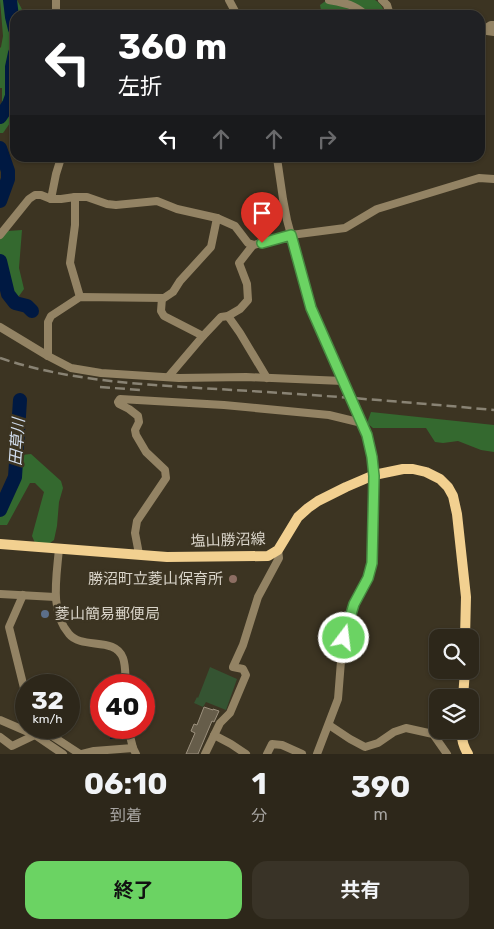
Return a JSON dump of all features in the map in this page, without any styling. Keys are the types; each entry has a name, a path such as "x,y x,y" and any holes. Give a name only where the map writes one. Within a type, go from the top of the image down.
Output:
{"main road":[{"name":"塩山勝沼線","path":"0,544 167,557 268,556 278,550 298,517 318,501 374,476 403,469 413,469 426,472 440,479 453,496 458,514 466,597 465,629"},
{"path":"462,739 468,754"}],"street":[{"path":"329,0 350,4 360,10"},
{"path":"52,199 60,162"},
{"path":"277,162 282,199 311,308 367,435 374,476 372,563 368,578 354,604 344,638 338,699 317,754"},
{"path":"0,234 29,199 35,195 41,195 52,199 87,197 116,205 157,201 177,209 217,218 235,226 248,243 262,243 291,235 345,228 377,209 479,178 494,179"},
{"path":"75,197 75,225 70,263 80,296"},
{"path":"48,356 48,322 51,316 80,296 164,298 173,292 180,281 211,247 217,218"},
{"path":"169,376 221,317 228,316 240,309 248,300 247,284 239,263 253,244"},
{"path":"162,298 161,312 164,316 203,336"},
{"path":"228,316 267,378"},
{"path":"0,328 72,368 101,373 179,378 267,378 344,383"},
{"path":"139,554 135,533 137,521 166,478 165,470 146,452 136,435 135,430 139,422 138,416 119,404 120,399 224,405 361,420"},
{"path":"59,548 55,597 60,619 70,636 79,641 113,646 118,650 123,658 125,674"},
{"path":"206,754 220,722 230,713 246,675 243,669 233,667 258,597 279,558 278,550"},
{"path":"0,594 55,597"},
{"path":"21,674 9,627 23,595"},
{"path":"3,722 15,727"},
{"path":"329,725 366,747 378,743 394,732 406,728 424,731 433,734 447,754"},
{"path":"214,735 246,754"},
{"path":"0,736 12,746 29,739"},
{"path":"40,739 63,754"},
{"path":"57,739 81,754 94,751 135,751 131,739"},
{"path":"267,754 272,744 282,745 302,754"}],"green space":[{"path":"0,0 17,0 22,10 10,10 10,123 3,133 0,133 2,88 0,88 0,48 3,36"},
{"path":"327,0 375,0 384,10 321,10 320,5"},
{"path":"22,230 19,268 24,289 15,298 2,292 0,288 0,238 8,231"},
{"path":"371,412 494,425 494,452 481,450 458,441 435,442 426,428 373,428 367,423"},
{"path":"31,454 61,481 63,488 59,502 54,540 50,543 35,543 32,536 44,492 35,483 30,483 7,525 0,525 0,496 19,467 21,455"},
{"path":"210,667 237,679 226,710 206,702 203,707 194,703 198,698"}],"building":[{"path":"204,707 219,711 214,722 212,721 198,754 186,754 195,733 191,731 194,724 197,725"}],"waterway":[{"name":"田草川","path":"10,0 11,10"},
{"name":"田草川","path":"0,117 10,101"},
{"name":"田草川","path":"0,148 8,171 8,179 0,201"},
{"name":"田草川","path":"0,261 8,294 15,303 27,306 32,311"},
{"name":"田草川","path":"0,510 15,477 20,400"}],"railway":[{"path":"0,358 57,373 115,382 331,396 494,410"},
{"path":"100,387 140,390"}],"place":[{"name":"勝沼町立菱山保育所","path":"233,579"},
{"name":"菱山簡易郵便局","path":"45,614"}],"route":[{"path":"262,243 291,235 311,308 367,435 372,457 374,476 372,563 368,578 354,604 344,638"}]}
